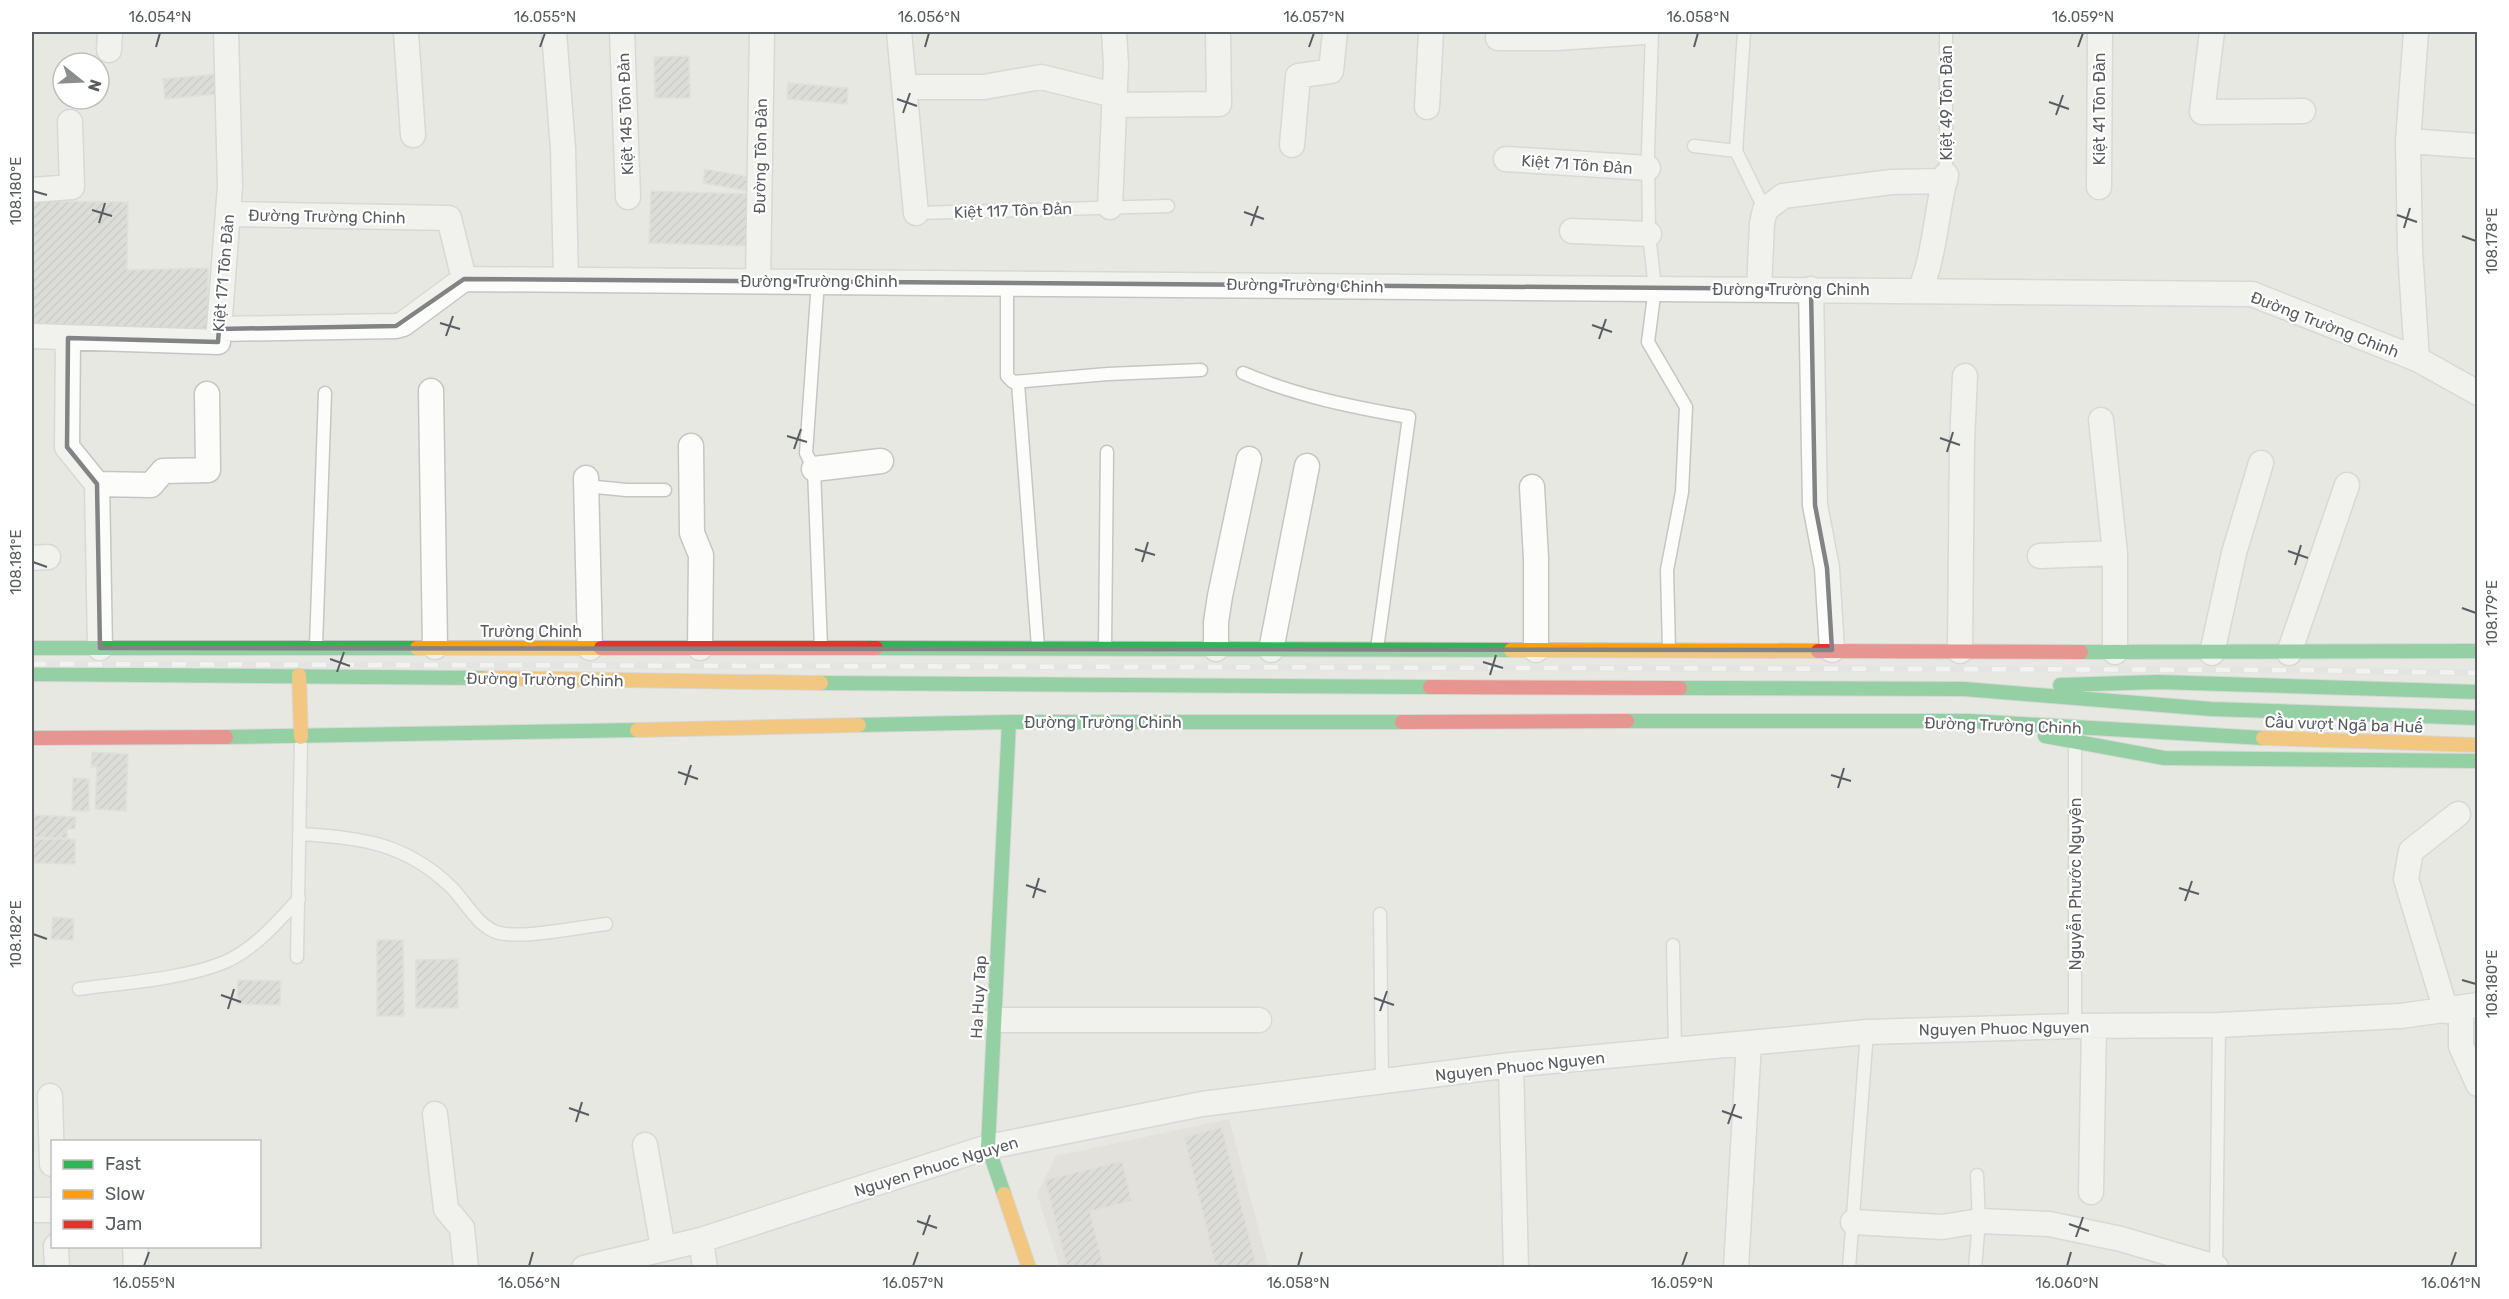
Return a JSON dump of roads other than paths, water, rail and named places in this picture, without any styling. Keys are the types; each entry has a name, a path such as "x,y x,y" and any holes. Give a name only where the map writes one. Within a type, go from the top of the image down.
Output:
{"main road":[{"name":"Trường Chinh","path":"32,648 1034,648"},
{"path":"1034,648 2212,653 2478,651"},
{"name":"Đường Trường Chinh","path":"32,674 299,675 1006,686 1964,689 2211,708"},
{"path":"299,675 301,737"},
{"path":"1964,689 2158,682 2478,692"},
{"name":"Cầu vượt Ngã ba Huế","path":"2211,708 2478,718"},
{"path":"1970,721 2075,743 2164,758 2478,760"},
{"name":"Đường Trường Chinh","path":"32,738 301,737 1009,722 1970,721 2210,736"},
{"name":"Ha Huy Tap","path":"1009,722 988,1147 1029,1268"},
{"name":"Cầu vượt Ngã ba Huế","path":"2210,736 2478,746"}],"street":[{"name":"Kiệt 171 Tôn Đản","path":"48,337 218,342 230,186 226,32"},
{"path":"406,32 413,135"},
{"path":"554,32 563,149 566,279"},
{"name":"Kiệt 145 Tôn Đản","path":"622,32 628,197"},
{"name":"Đường Tôn Đản","path":"758,280 762,32"},
{"path":"899,32 916,213"},
{"path":"1110,207 1114,32"},
{"path":"904,87 984,87 1041,77 1114,100 1219,104 1218,32"},
{"path":"1292,145 1298,76 1331,70 1335,32"},
{"path":"1427,107 1431,32"},
{"path":"1498,38 1557,38 1643,32"},
{"name":"Kiệt 41 Tôn Đản","path":"2099,187 2100,32"},
{"path":"2212,32 2202,112 2303,111"},
{"path":"2416,32 2408,141 2410,250 2417,359"},
{"path":"32,190 72,187 70,122"},
{"path":"2408,141 2478,146"},
{"name":"Kiệt 71 Tôn Đản","path":"1506,159 1648,168"},
{"path":"1759,289 1762,223 1765,210 1783,196 1891,182 1945,178 1937,209 1927,273 1920,290"},
{"name":"Đường Trường Chinh","path":"228,214 449,218 464,279 2252,294 2417,359 2478,393"},
{"path":"1572,231 1649,234"},
{"path":"219,329 396,326 403,324 464,279"},
{"path":"1811,289 1815,505 1827,568 1832,650"},
{"path":"48,337 67,447 97,484 100,648"},
{"path":"1960,651 1965,376"},
{"path":"431,391 435,647"},
{"path":"97,484 151,485 163,471 208,470 207,394"},
{"path":"2101,420 2115,553 2115,652"},
{"path":"691,446 692,533 700,555 700,648"},
{"path":"1216,649 1216,622 1220,596 1249,459"},
{"path":"814,469 881,461"},
{"path":"2212,653 2234,553 2261,463"},
{"path":"1271,650 1307,466"},
{"path":"586,482 590,648"},
{"path":"2289,653 2347,485"},
{"path":"1532,487 1536,558 1536,650"},
{"path":"2040,556 2115,553"},
{"path":"2458,814 2411,851 2406,879 2461,1008 2461,1046 2478,1084"},
{"name":"Nguyen Phuoc Nguyen","path":"584,1268 701,1240 988,1147 1202,1104 1511,1065 1868,1032 2219,1025 2401,1016 2461,1008"},
{"path":"994,1020 1259,1020"},
{"path":"2084,1026 2091,1192"},
{"path":"1737,1268 1749,1043"},
{"path":"1511,1065 1516,1268"},
{"path":"50,1096 51,1140"},
{"path":"435,1114 446,1209 462,1228 466,1268"},
{"path":"645,1144 663,1248"},
{"path":"32,1210 51,1210"},
{"path":"1853,1222 1942,1227 1979,1221 2049,1224 2121,1239 2216,1267"},
{"path":"701,1240 705,1268"},
{"path":"56,1248 57,1268"},
{"path":"135,1248 136,1268"}],"lane":[{"name":"Kiệt 71 Tôn Đản","path":"1653,32 1648,168 1649,234 1655,288 1648,342 1686,407 1682,492 1667,570 1669,650"},
{"path":"1744,32 1736,151 1765,210"},
{"name":"Kiệt 49 Tôn Đản","path":"1945,178 1946,32"},
{"path":"1694,146 1736,151"},
{"name":"Kiệt 117 Tôn Đản","path":"916,213 1168,206"},
{"path":"818,281 806,453 814,469 821,648"},
{"path":"1008,282 1007,376 1018,383 1108,374 1201,370"},
{"path":"1243,373 1274,386 1328,402 1409,417 1377,650"},
{"path":"1018,383 1034,648"},
{"path":"316,647 325,393"},
{"path":"1105,648 1107,452"},
{"path":"586,482 626,490 665,490"},
{"path":"297,957 301,737"},
{"name":"Nguyễn Phước Nguyên","path":"2075,743 2084,1026"},
{"path":"299,834 360,839 397,849 420,862 449,885 482,922 495,931 513,934 606,924"},
{"path":"79,989 166,976 226,961 268,932 299,899"},
{"path":"1380,914 1382,1082"},
{"path":"1673,945 1675,1050"},
{"path":"2216,1267 2219,1025"},
{"path":"1850,1268 1868,1032"},
{"path":"1975,1268 1979,1221 1977,1175"}],"railway":[{"path":"32,664 2299,670 2478,673"}]}
